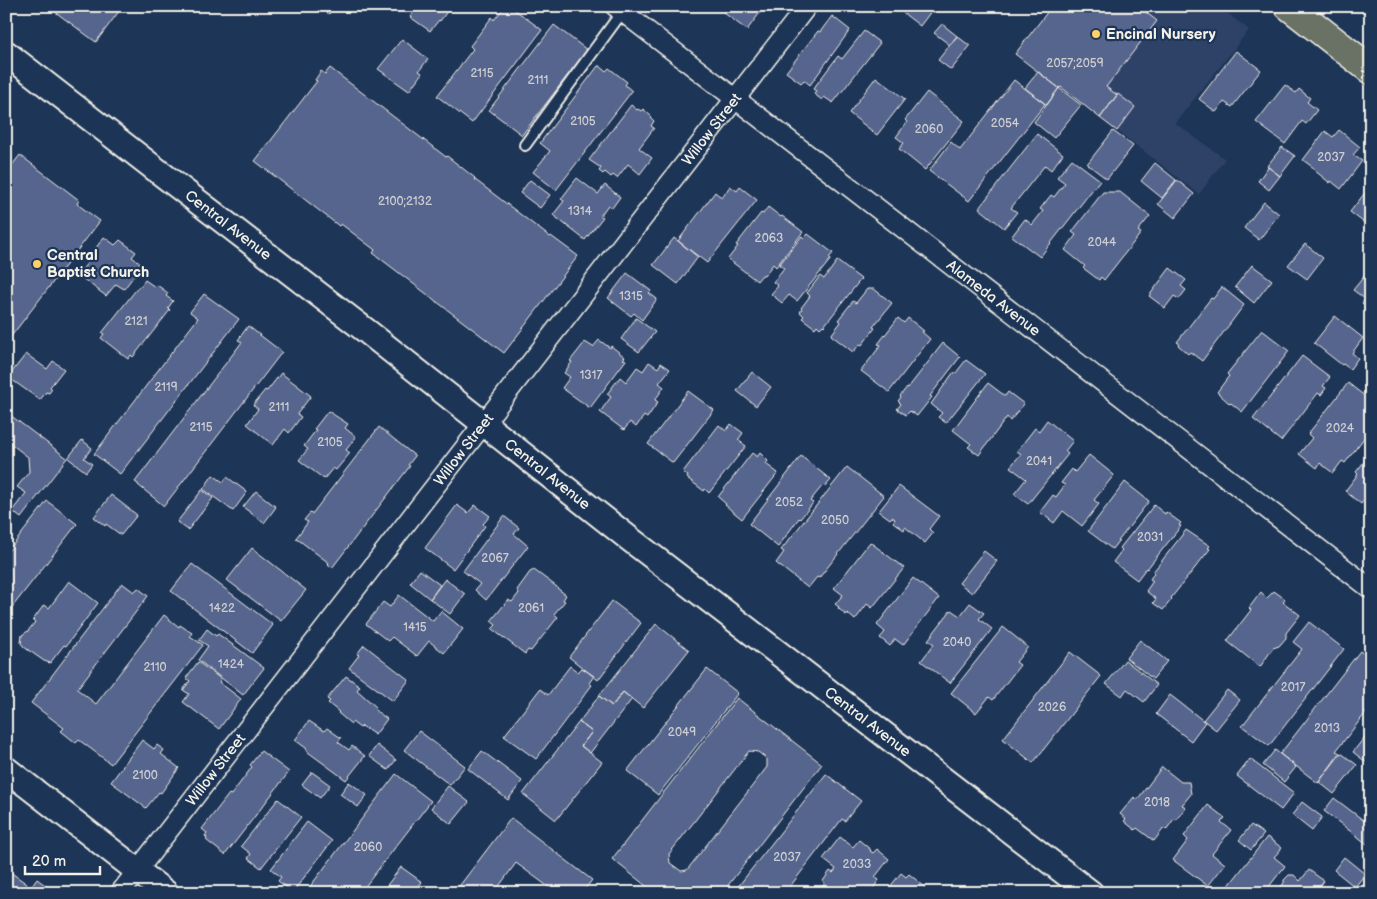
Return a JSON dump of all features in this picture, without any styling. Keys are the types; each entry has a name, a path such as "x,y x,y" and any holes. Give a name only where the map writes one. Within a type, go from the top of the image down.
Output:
{"main road":[{"path":"1289,6 1371,70"}],"street":[{"name":"Willow Street","path":"120,893 807,6"},
{"name":"Alameda Avenue","path":"619,9 1371,589"},
{"name":"Central Avenue","path":"6,53 369,333 632,540 1091,893"},
{"path":"6,769 166,893"}],"lane":[{"path":"525,145 619,9"}],"shaded area":[{"name":"Encinal Nursery","path":"1054,6 1218,6 1249,30 1175,123 1225,159 1199,194 1061,87 1015,54"}],"building":[{"path":"57,6 123,6 96,42 54,11"},
{"path":"318,6 335,6 329,14"},
{"path":"418,6 451,6 430,31 410,17"},
{"path":"505,6 510,6 542,30 472,123 437,96 473,49 470,46 492,17 494,20"},
{"path":"729,6 765,6 747,30 724,13"},
{"path":"894,6 935,6 920,26"},
{"path":"1052,6 1146,6 1143,10 1157,21 1106,87 1117,95 1100,118 1015,54"},
{"path":"832,16 850,30 810,85 804,80 801,83 786,72"},
{"path":"942,24 957,36 950,45 934,33"},
{"path":"554,25 587,50 522,135 489,110"},
{"path":"864,31 880,43 833,103 824,97 822,100 814,94 816,91 813,89 838,56 842,59"},
{"path":"957,36 970,46 951,70 938,60"},
{"path":"402,39 428,59 419,71 422,73 409,91 378,69"},
{"path":"1236,51 1261,70 1232,107 1224,102 1216,112 1199,99"},
{"path":"598,66 606,71 609,68 627,82 625,85 632,91 556,190 533,172 550,151 540,143"},
{"path":"330,68 550,237 578,256 504,353 373,253 375,250 341,224 339,226 255,161 317,81 315,80 321,71 325,74"},
{"path":"1038,72 1059,88 1047,105 1025,88"},
{"path":"876,77 905,99 877,135 849,113"},
{"path":"1014,80 1045,104 969,201 929,171 951,142 960,150"},
{"path":"1285,85 1296,93 1299,89 1310,98 1307,102 1317,110 1306,124 1302,121 1285,144 1256,122"},
{"path":"1059,88 1081,105 1054,138 1034,122"},
{"path":"927,92 964,121 925,170 899,149 904,143 896,137 907,122 905,120"},
{"path":"1118,94 1135,107 1117,131 1100,118"},
{"path":"631,105 637,110 641,111 643,109 654,121 651,126 654,128 639,148 652,158 640,174 628,164 617,178 613,175 611,177 605,172 603,174 599,171 601,168 589,160"},
{"path":"1339,130 1360,147 1353,155 1362,161 1341,189 1331,181 1330,183 1303,160 1325,131 1333,137"},
{"path":"1113,131 1133,146 1107,179 1087,164"},
{"path":"1037,134 1063,154 1051,170 1045,165 1011,208 1017,212 1004,228 979,208"},
{"path":"1282,147 1295,156 1280,176 1267,166"},
{"name":"Central Baptist Church","path":"20,155 79,200 77,204 100,221 6,343 6,309 8,307 6,306 6,173"},
{"path":"1072,159 1100,180 1040,257 1012,236 1025,219 1032,225 1043,211 1040,209 1051,195 1054,197 1065,183 1057,177"},
{"path":"1155,163 1176,180 1162,198 1141,181"},
{"path":"1268,167 1280,176 1269,190 1258,181"},
{"path":"577,178 598,194 605,185 620,197 612,208 608,205 600,216 603,217 585,240 553,215 564,201 561,199"},
{"path":"530,180 550,195 540,208 520,193"},
{"path":"1177,180 1194,194 1175,218 1158,204"},
{"path":"1371,185 1371,228 1350,212"},
{"path":"730,186 737,191 740,187 757,200 707,263 678,241 715,192 722,198"},
{"path":"1103,192 1120,192 1150,216 1138,231 1141,233 1104,280 1101,277 1099,280 1083,268 1085,266 1065,250 1076,235 1072,232"},
{"path":"1264,202 1279,214 1259,240 1244,228"},
{"path":"768,207 803,232 776,267 773,264 764,276 762,275 757,281 728,259 738,246 736,245"},
{"path":"808,234 833,253 829,258 831,259 797,301 789,295 782,303 771,294 778,286 773,282 784,268 779,265 802,236 804,238"},
{"path":"104,237 115,245 120,240 136,252 132,257 142,265 124,289 116,284 106,296 78,275"},
{"path":"674,238 698,257 678,284 653,265"},
{"path":"1305,244 1323,258 1307,279 1288,265"},
{"path":"837,261 861,279 824,326 820,328 817,325 815,328 802,318 804,316 800,312 801,308 810,296 807,293 820,276 824,279"},
{"path":"1252,265 1272,280 1254,303 1235,287"},
{"path":"1170,268 1186,280 1181,286 1186,290 1179,299 1174,296 1165,308 1149,296"},
{"path":"1371,268 1371,310 1362,303 1365,299 1353,290"},
{"path":"627,273 651,291 649,293 657,299 642,320 634,313 631,316 608,298"},
{"path":"145,280 155,287 157,285 168,293 166,296 173,301 168,308 170,310 133,357 131,355 128,359 101,338 104,334 102,333"},
{"path":"1222,287 1244,305 1202,361 1190,352 1188,354 1177,342 1211,298 1213,299"},
{"path":"867,289 874,289 892,303 873,327 875,328 862,345 860,344 853,352 831,335 841,322 838,320 853,301 856,303"},
{"path":"204,294 239,319 120,474 94,454 198,318 190,312"},
{"path":"1335,316 1363,338 1352,353 1358,358 1350,369 1314,343"},
{"path":"636,318 655,332 639,352 621,339"},
{"path":"898,318 904,323 908,318 924,331 922,332 930,339 889,392 861,371 881,345 878,344"},
{"path":"248,326 282,352 164,506 135,482 242,342 238,340"},
{"path":"1262,330 1289,351 1242,412 1217,392 1229,376 1227,374"},
{"path":"599,340 610,348 611,346 625,357 623,359 626,360 590,408 562,388 570,377 564,373 572,362 570,361 585,342 593,347"},
{"path":"943,343 960,357 917,416 910,411 906,415 897,409 901,404 898,401 900,396"},
{"path":"26,354 47,369 53,361 64,369 50,387 52,389 49,393 46,392 40,400 8,377"},
{"path":"1302,356 1330,377 1323,386 1326,388 1321,395 1318,393 1281,441 1253,419"},
{"path":"966,360 985,374 946,423 938,417 942,413 931,404 953,373 955,374"},
{"path":"649,362 658,368 661,363 670,369 659,383 664,387 655,400 658,402 647,418 644,416 636,427 630,422 624,430 600,412 611,397 607,394 620,377 626,382 637,367 643,371"},
{"path":"752,372 771,387 756,406 737,391"},
{"path":"281,373 311,396 297,414 301,417 289,433 285,429 273,445 247,424 258,409 253,405"},
{"path":"988,383 1005,396 1008,392 1024,404 1010,421 1007,417 979,455 968,447 971,444 953,430"},
{"path":"1348,383 1371,401 1371,423 1364,432 1367,434 1345,463 1342,461 1333,473 1320,463 1317,468 1299,454 1312,438 1308,434"},
{"path":"688,391 714,410 673,463 648,444"},
{"path":"328,411 348,424 345,428 356,437 346,450 350,453 336,470 333,468 324,479 299,460 308,449 304,446 316,430 314,429"},
{"path":"6,412 67,458 21,518 12,511 26,493 17,487 29,472 28,457 6,440"},
{"path":"1047,420 1073,441 1065,451 1068,454 1028,504 1014,494 1026,479 1010,467 1021,454 1017,451 1035,428 1039,431"},
{"path":"731,424 743,433 738,440 746,446 709,493 687,478 688,476 683,472 719,425 726,431"},
{"path":"379,427 415,456 408,465 410,466 332,568 329,563 296,538 308,522 304,520 310,513 312,514"},
{"path":"82,440 92,448 84,458 92,464 86,472 68,458"},
{"path":"752,453 757,457 760,453 768,461 766,464 778,473 742,519 718,497"},
{"path":"1371,453 1371,503 1365,499 1361,504 1345,491 1358,474 1356,472"},
{"path":"1089,455 1114,475 1094,500 1099,504 1082,526 1063,511 1054,523 1040,512 1053,495 1056,497 1065,485 1061,483 1072,469 1075,472"},
{"path":"801,456 831,480 825,487 823,485 810,501 813,503 799,518 778,547 749,524"},
{"path":"847,467 884,496 819,578 817,577 808,588 776,563 784,552 781,550"},
{"path":"213,475 223,482 227,477 247,492 233,511 203,489"},
{"path":"1125,482 1149,501 1112,549 1088,531"},
{"path":"899,486 939,516 929,529 933,533 925,543 905,527 904,530 893,522 895,519 892,517 890,519 879,511"},
{"path":"202,490 213,498 188,530 177,522"},
{"path":"256,491 276,507 264,523 243,507"},
{"path":"111,495 137,515 121,535 94,517"},
{"path":"47,501 77,524 6,615 6,554"},
{"path":"457,505 468,513 475,505 490,516 483,524 485,526 453,569 425,548"},
{"path":"1154,505 1181,523 1179,525 1181,526 1137,580 1113,562 1122,550 1120,548"},
{"path":"504,516 519,528 514,534 528,546 486,600 475,590 480,584 463,571"},
{"path":"1186,530 1210,546 1208,548 1210,549 1163,610 1153,603 1156,599 1146,591 1153,581 1150,579 1153,572"},
{"path":"870,542 904,568 872,608 867,604 855,620 847,613 846,615 835,604 843,595 834,588"},
{"path":"252,548 306,590 281,621 227,580"},
{"path":"984,551 997,561 972,593 959,583"},
{"path":"192,564 273,625 252,653 171,591"},
{"path":"420,570 440,585 430,599 410,583"},
{"path":"534,570 566,595 563,600 565,601 554,614 558,617 531,651 528,650 525,654 492,629 496,625 491,621 508,600 512,602 519,593 517,590 530,572"},
{"path":"913,578 939,598 903,645 895,639 890,646 880,638 885,632 877,625"},
{"path":"445,579 465,594 450,614 430,599"},
{"path":"69,581 98,603 66,646 64,645 50,663 24,647 21,643 22,635 35,622 33,620 44,605 49,608"},
{"path":"122,583 134,592 138,588 148,596 77,689 96,704 164,615 179,627 180,625 192,633 190,636 203,645 111,764 79,740 76,743 61,731 64,728 31,703"},
{"path":"1274,591 1285,599 1283,602 1300,615 1286,633 1286,638 1279,646 1273,648 1260,667 1227,641 1251,610 1249,608 1261,592 1267,598"},
{"path":"399,595 433,621 441,611 463,629 444,653 429,641 417,656 392,637 388,641 366,624 383,602 390,607"},
{"path":"612,601 641,623 598,680 569,657"},
{"path":"970,603 984,613 979,619 992,629 950,683 921,661 934,644 928,640 951,610 960,616"},
{"path":"1309,622 1344,649 1269,746 1242,726 1302,649 1293,642"},
{"path":"656,624 689,650 643,708 623,692 612,706 599,696"},
{"path":"1003,627 1028,647 1016,662 1020,665 993,700 989,697 976,713 951,693"},
{"path":"207,629 216,636 218,634 264,668 243,695 198,660 208,646 199,640"},
{"path":"1140,640 1167,661 1153,679 1126,658"},
{"path":"364,645 409,680 393,701 349,668"},
{"path":"1360,651 1371,659 1371,706 1336,751 1340,753 1318,783 1280,754"},
{"path":"1070,652 1101,676 1033,763 1003,739"},
{"path":"1125,660 1157,685 1144,702 1127,689 1122,696 1106,684"},
{"path":"198,662 221,679 219,682 241,699 219,729 183,702 189,694 183,690 190,681 186,678"},
{"path":"570,666 578,672 582,668 594,676 589,683 592,685 536,759 504,736 540,689 548,695"},
{"path":"707,669 738,693 658,795 627,771"},
{"path":"346,676 360,686 357,690 376,707 375,710 387,719 375,735 362,726 360,728 352,722 351,724 328,703 330,701 327,699"},
{"path":"1227,690 1240,700 1216,730 1203,720"},
{"path":"623,692 632,699 590,753 581,746 592,732 579,722 599,696 612,706"},
{"path":"1170,695 1205,722 1191,741 1156,714"},
{"path":"737,698 822,764 722,893 655,893 612,859","holes":["749,751 758,752 767,759 767,767 687,870 681,871 670,863 669,854"]},
{"path":"309,721 324,731 327,728 341,738 338,742 349,750 352,746 365,756 346,780 295,740"},
{"path":"579,722 592,732 581,746 602,762 556,820 523,794"},
{"path":"1371,729 1371,766 1353,752"},
{"path":"419,731 465,766 450,785 404,750"},
{"path":"142,740 154,749 157,745 164,750 161,754 179,768 161,793 159,792 146,808 111,782"},
{"path":"377,745 396,760 388,770 369,756"},
{"path":"1275,750 1296,767 1284,782 1263,765"},
{"path":"261,751 289,772 225,855 206,840 205,836 207,833 202,829 229,794 231,795 252,767 250,765"},
{"path":"482,751 522,781 508,800 468,769"},
{"path":"1341,753 1357,765 1334,794 1319,782"},
{"path":"1250,759 1294,793 1281,810 1237,776"},
{"path":"1162,767 1181,782 1189,782 1191,794 1182,805 1186,807 1176,820 1174,819 1166,830 1164,828 1154,841 1137,828 1135,830 1124,821 1126,819 1120,814 1134,797 1137,800"},
{"path":"312,772 330,785 320,798 302,785"},
{"path":"396,774 431,801 360,893 305,893"},
{"path":"826,774 861,801 845,821 842,819 785,893 733,893"},
{"path":"349,782 367,795 358,807 340,794"},
{"path":"448,786 469,802 451,824 431,808"},
{"path":"1334,798 1371,826 1371,847 1324,811"},
{"path":"278,799 301,817 261,868 248,858 251,854 241,846"},
{"path":"1302,802 1322,817 1312,831 1292,815"},
{"path":"1208,805 1225,818 1221,822 1231,830 1212,854 1225,864 1208,886 1173,860 1188,840 1184,836"},
{"path":"511,818 592,880 582,893 546,893 550,888 516,863 494,893 454,893"},
{"path":"307,822 332,841 293,892 278,881 281,877 271,869"},
{"path":"1251,825 1264,834 1251,850 1239,840"},
{"path":"840,837 853,847 859,840 873,853 877,849 889,859 875,877 879,880 870,893 818,893 830,871 833,873 836,869 823,859"},
{"path":"1267,837 1282,848 1274,857 1285,866 1264,893 1223,893"},
{"path":"1344,857 1365,874 1355,887 1334,870"},
{"path":"401,867 422,882 416,890 419,893 381,893"},
{"path":"6,869 27,884 20,893 6,893"},
{"path":"1309,870 1324,881 1315,893 1276,893 1289,875 1294,875 1300,881"},
{"path":"901,873 906,877 909,874 925,887 923,890 926,893 885,893"},
{"path":"37,879 56,893 27,893"}],"place":[{"name":"Encinal Nursery","path":"1096,34"},
{"name":"Central Baptist Church","path":"37,264"}]}
